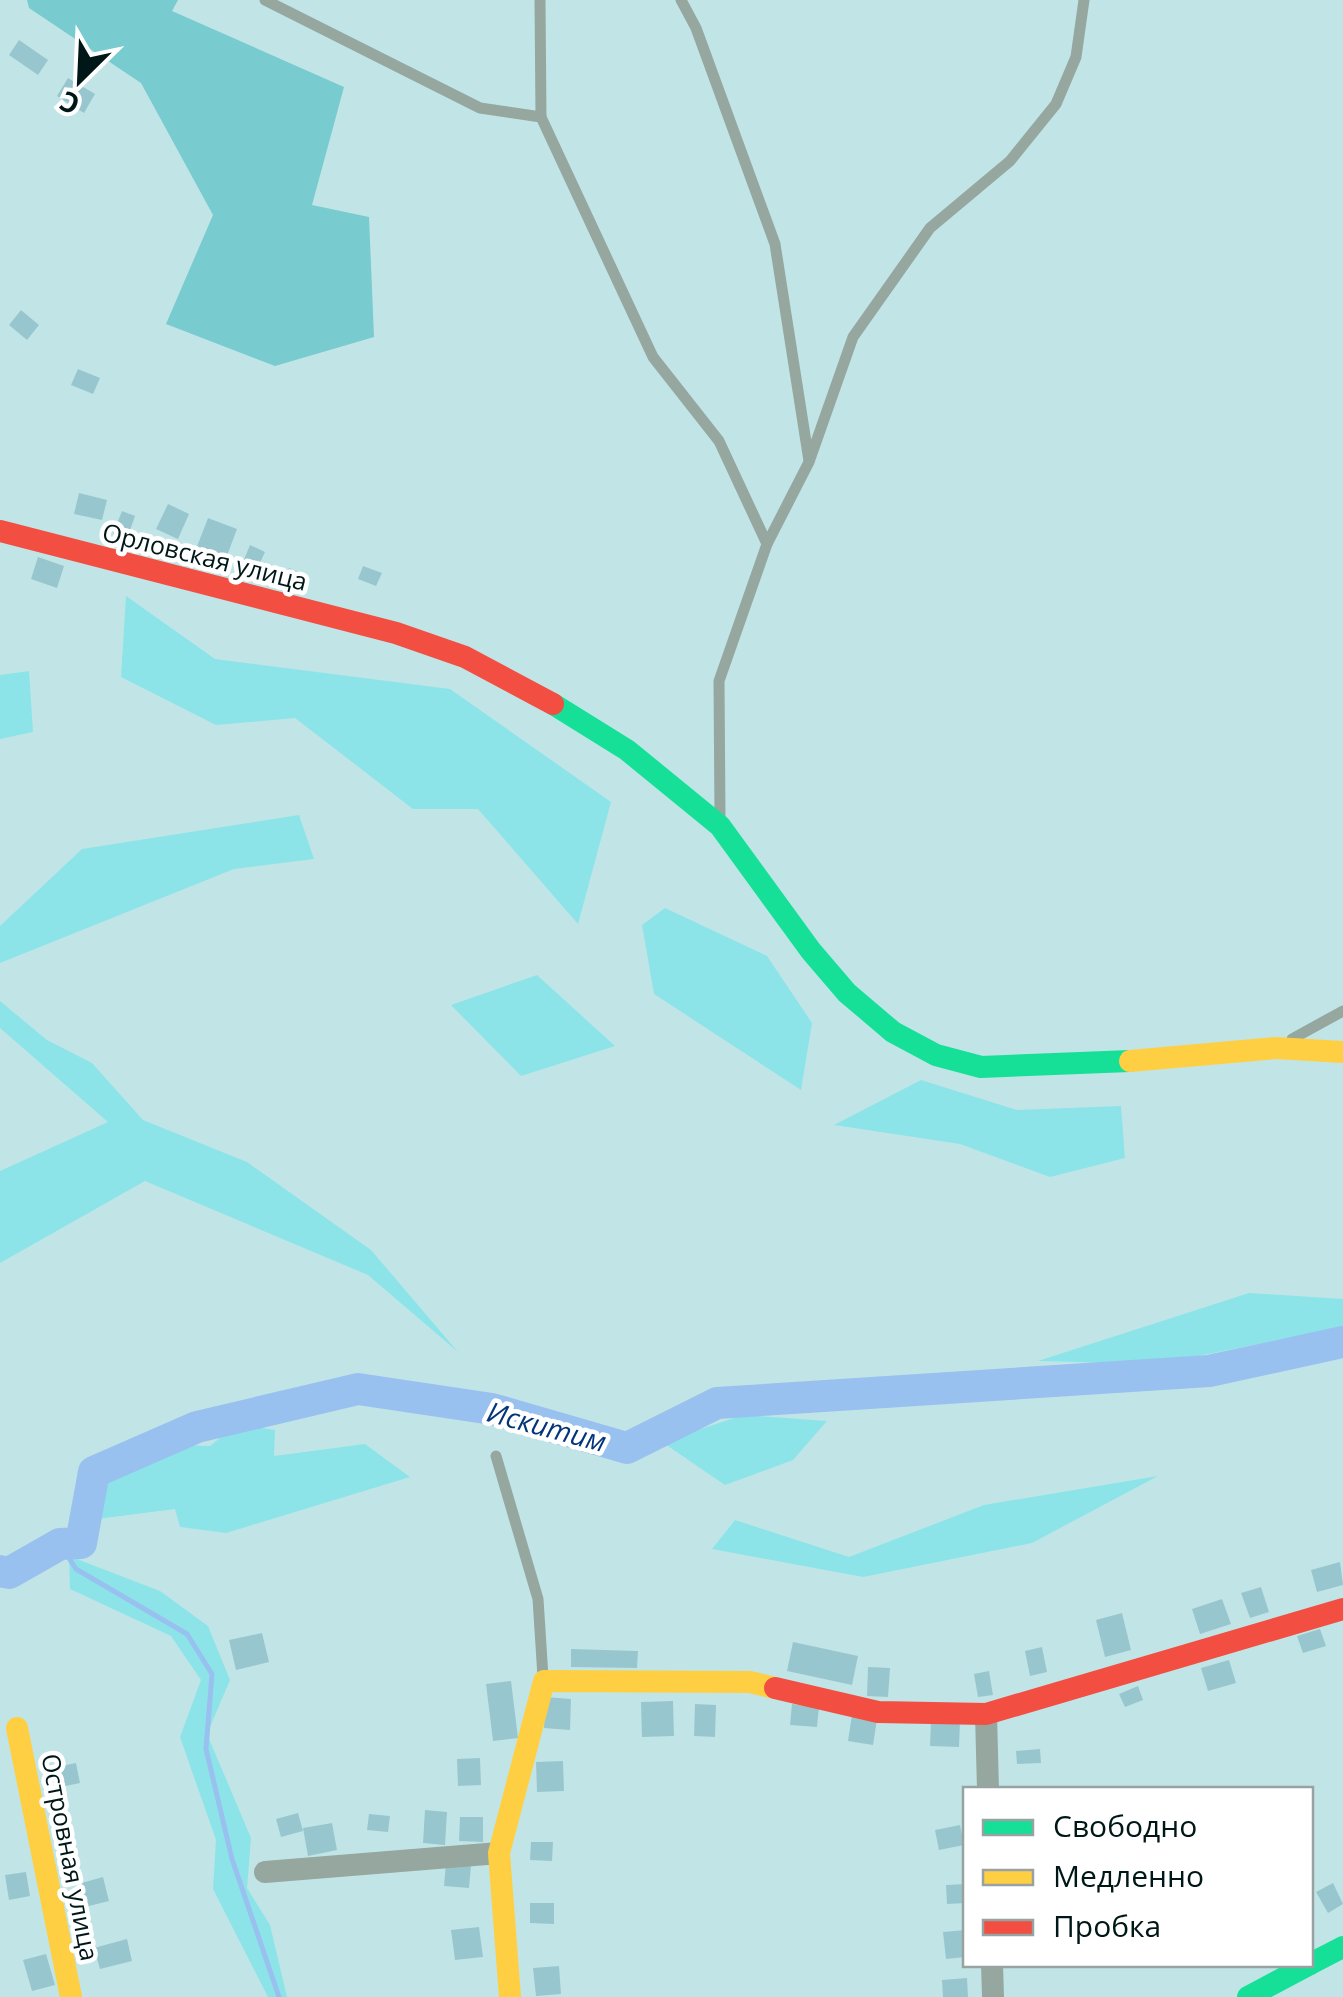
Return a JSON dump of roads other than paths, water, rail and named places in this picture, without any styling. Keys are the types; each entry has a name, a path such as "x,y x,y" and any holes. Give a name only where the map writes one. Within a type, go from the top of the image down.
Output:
{"street":[{"name":"Орловская улица","path":"0,531 396,633 466,657 540,696 627,750 720,826 811,951 848,993 893,1032 936,1055 981,1067 1092,1064 1276,1048 1343,1052"},
{"path":"510,1997 499,1853 544,1682 750,1682 878,1712 986,1714 1343,1609"},
{"path":"986,1714 988,1787"},
{"name":"Островная улица","path":"17,1728 72,1997"},
{"path":"265,1872 499,1853"},
{"path":"1313,1963 1343,1948"},
{"path":"992,1967 993,1997"},
{"path":"1248,1997 1304,1967"}],"lane":[{"path":"265,0 480,108 541,116"},
{"path":"540,0 541,116 652,357 719,441 767,544"},
{"path":"681,0 696,28 774,244 809,462"},
{"path":"720,826 719,682 767,544 809,462 854,337 930,228 1010,161 1056,104 1076,56 1084,0"},
{"path":"1276,1048 1343,1011"},
{"path":"496,1456 538,1599 544,1682"}],"waterway":[{"name":"Искитим","path":"0,1571 9,1573 60,1544 81,1543 94,1472 197,1427 358,1389 492,1409 627,1448 717,1403 1209,1371 1343,1342"},
{"path":"60,1544 76,1569 187,1634 212,1674 206,1749 232,1859 279,1997"}]}
